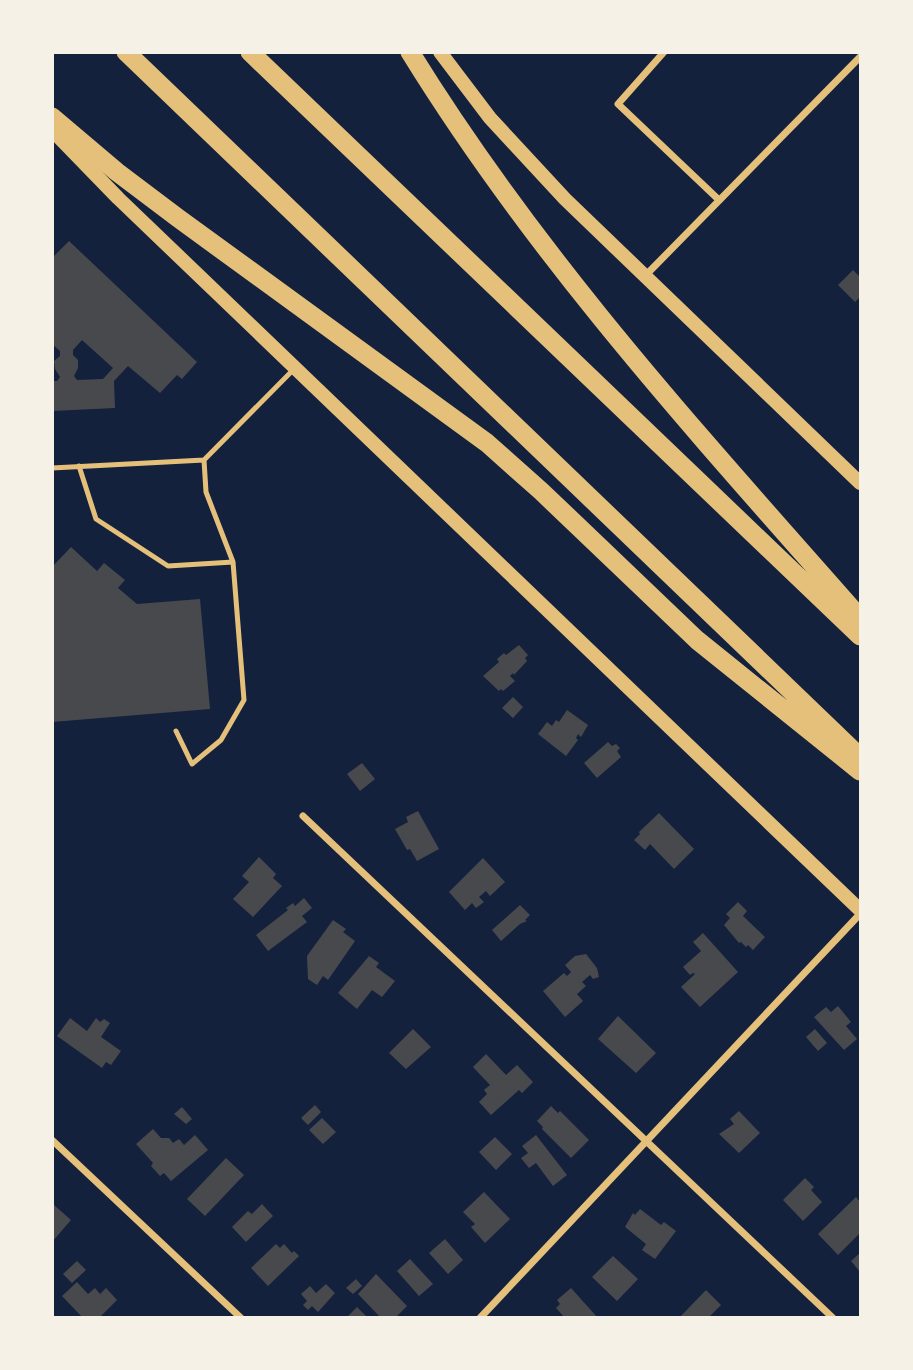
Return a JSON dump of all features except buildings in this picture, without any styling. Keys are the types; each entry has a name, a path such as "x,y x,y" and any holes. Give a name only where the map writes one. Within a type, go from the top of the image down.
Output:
{"highway":[{"path":"126,52 860,757"},
{"path":"250,52 860,636"},
{"path":"410,52 518,214 590,307 860,618"},
{"path":"52,117 117,172 178,218 487,443 533,483 697,640 860,771"}],"main road":[{"path":"440,52 490,117 565,199 860,483"},
{"path":"52,130 118,198 860,912"}],"street":[{"path":"664,52 618,104 719,200"},
{"path":"645,276 860,57"},
{"path":"303,816 833,1318"},
{"path":"480,1318 860,912"},
{"path":"52,1140 241,1318"}],"lane":[{"path":"52,468 204,460 296,367"},
{"path":"176,731 192,764 221,740 244,700 233,562 206,492 204,460"},
{"path":"79,466 96,519 168,566 233,562"}]}
